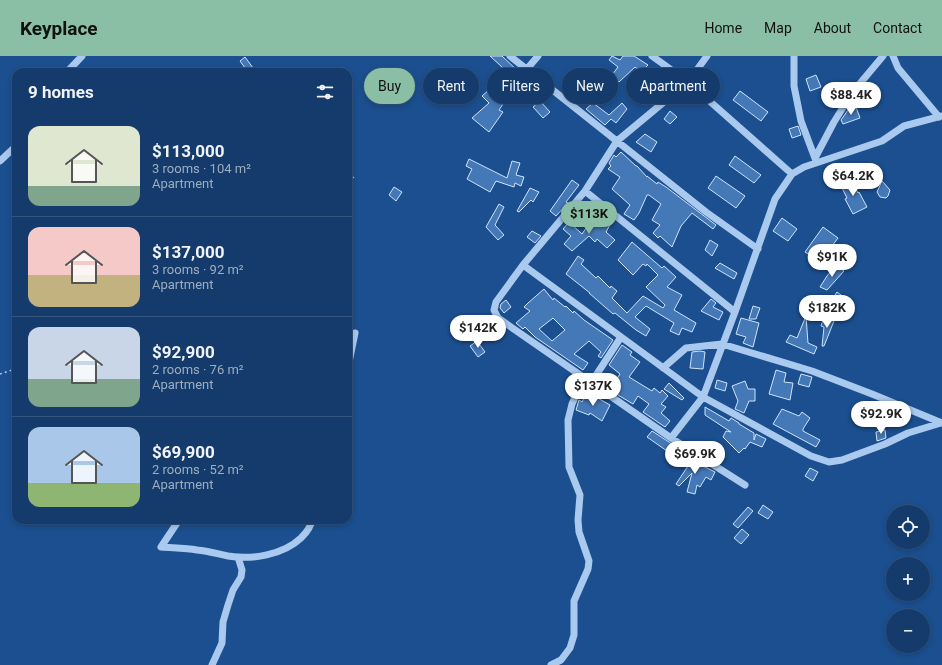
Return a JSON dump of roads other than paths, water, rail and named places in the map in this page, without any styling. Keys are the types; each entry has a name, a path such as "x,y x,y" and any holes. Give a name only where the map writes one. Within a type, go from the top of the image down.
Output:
{"street":[{"path":"71,68 82,56"},
{"path":"510,56 525,68"},
{"path":"529,68 538,56"},
{"path":"652,56 669,68"},
{"path":"698,68 707,56"},
{"path":"794,56 794,86 801,121 816,160"},
{"path":"816,160 834,122 852,93 883,56"},
{"path":"671,438 703,397 775,199 792,174 816,160 882,141 904,126 940,116 898,68 893,56"},
{"path":"554,91 706,212 758,249"},
{"path":"662,104 617,141 585,191 523,265 496,302 494,310 498,318 591,383 671,438 746,485"},
{"path":"713,104 792,174"},
{"path":"0,161 12,150"},
{"path":"585,191 735,312"},
{"path":"523,265 703,397 811,456 829,462 842,460 885,444 908,433 942,423"},
{"path":"352,334 355,332 352,347"},
{"path":"591,383 620,337"},
{"path":"663,368 686,348 722,344 812,371 942,423"},
{"path":"551,665 561,660 570,648 574,635 574,601 588,569 589,561 578,532 580,494 569,467 568,420 572,404 584,378"},
{"path":"176,524 161,547 196,550 238,557 262,556 295,543 312,524"},
{"path":"212,665 222,643 223,622 230,598 242,570 238,557"}]}
